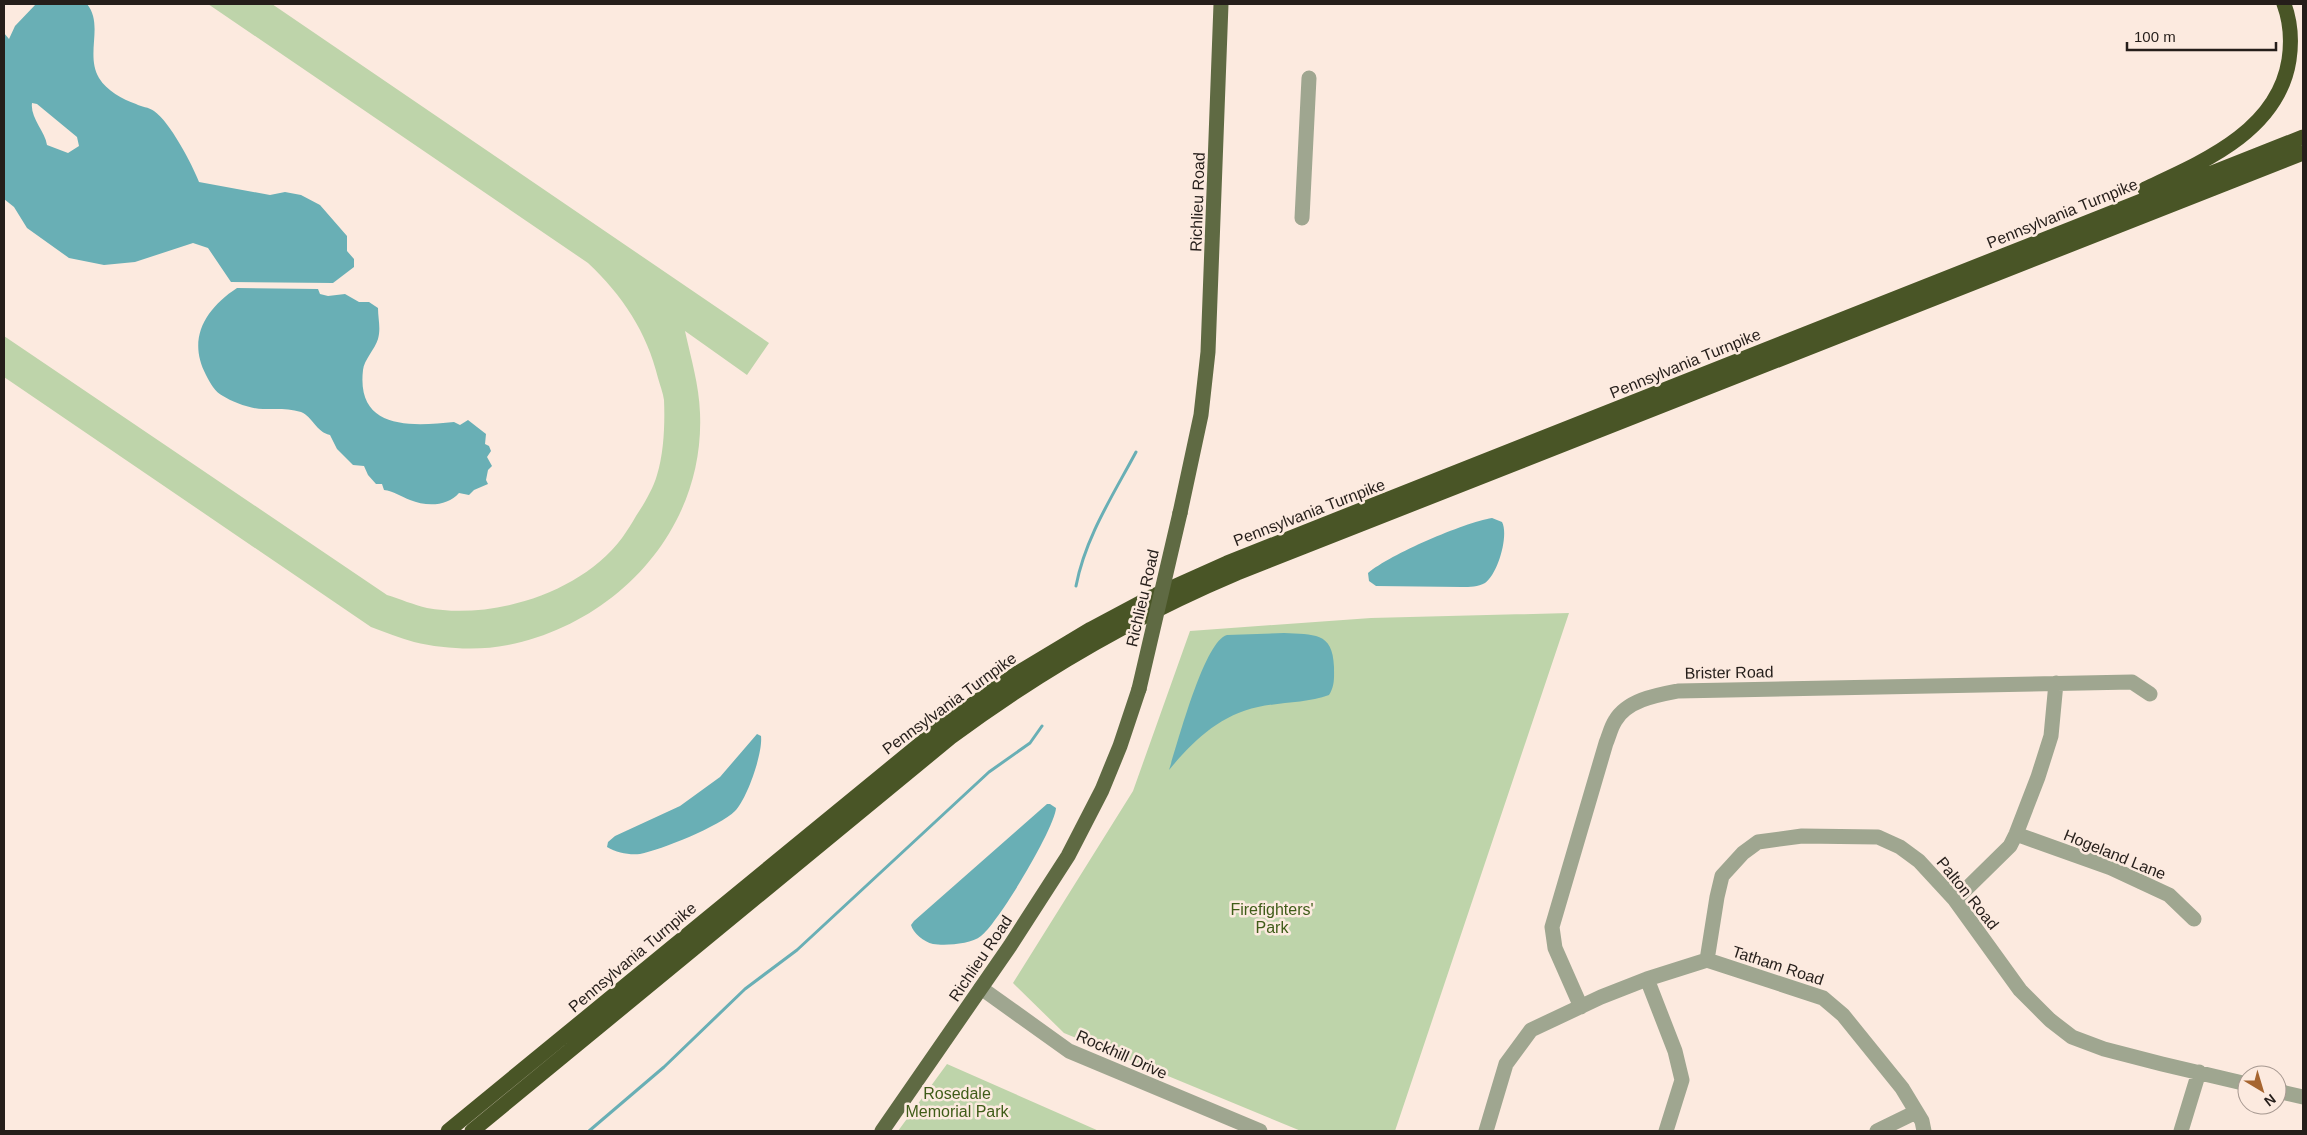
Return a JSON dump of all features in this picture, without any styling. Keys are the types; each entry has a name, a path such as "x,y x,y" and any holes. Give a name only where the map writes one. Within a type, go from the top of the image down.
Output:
{"highway":[{"path":"2017,250 2189,168 2244,134 2266,113 2278,93 2287,70 2291,43 2290,20 2284,4"},
{"name":"Pennsylvania Turnpike","path":"448,1131 909,751 1016,674 1091,629 1151,597 1227,563 2303,137"},
{"name":"Pennsylvania Turnpike","path":"472,1131 951,737 1028,683 1125,626 1199,590 1246,570 2303,153"}],"main road":[{"name":"Richlieu Road","path":"882,1131 981,988 1068,856 1087,823 1120,746 1139,689 1201,414 1208,352 1221,4"}],"street":[{"path":"1302,218 1309,78"},
{"name":"Brister Road","path":"1581,1006 1555,948 1552,927 1606,743 1615,719 1631,706 1651,697 1678,691 2132,682 2150,694"},
{"path":"1955,900 2010,846 2016,834 2038,777 2051,736 2056,683"},
{"name":"Hogeland Lane","path":"2016,834 2111,868 2169,895 2194,919"},
{"name":"Palton Road","path":"1706,960 1722,876 1743,853 1758,842 1802,836 1878,837 1900,848 1919,861 1955,900 2020,990 2050,1020 2072,1037 2104,1049 2237,1082"},
{"name":"Tatham Road","path":"1486,1131 1506,1064 1531,1030 1581,1006 1647,979 1706,960 1823,998 1843,1015 1902,1088 1922,1121 1924,1131"},
{"path":"1647,979 1675,1051 1682,1080 1666,1131"},
{"name":"Rockhill Drive","path":"981,988 1069,1051 1260,1131"},
{"path":"2182,1131 2199,1072"},
{"path":"2287,1093 2303,1097"},
{"path":"1877,1131 1916,1112"}],"green space":[{"path":"208,4 272,4 769,343 747,375 685,331 696,382 700,413 698,455 688,495 670,531 647,564 618,592 585,616 548,633 508,645 485,648 449,648 425,644 371,627 4,377 4,336 387,595 427,608 453,611 507,606 534,598 560,587 584,574 605,557 622,538 648,496 655,480 663,448 664,397 653,361 640,330 632,315 612,288 588,263"},
{"name":"Firefighters' Park","path":"1569,613 1395,1131 1301,1131 1064,1033 1013,983 1133,791 1190,631 1371,618"},
{"name":"Rosedale Memorial Park","path":"947,1064 1099,1131 898,1131"}],"water":[{"path":"36,4 87,4 92,12 94,21 94,59 95,69 99,78 115,94 152,110 160,116 180,144 199,182 270,195 285,192 301,195 320,205 347,236 347,251 354,259 354,267 333,283 231,282 208,248 193,243 135,262 104,265 69,258 27,228 14,207 4,199 4,33 9,39 15,26","holes":["32,103 37,104 77,137 79,146 68,153 47,145 33,114"]},
{"path":"237,288 318,289 320,294 328,296 345,294 359,302 369,302 378,308 379,335 375,347 365,362 363,370 363,390 368,404 378,414 390,420 405,423 454,422 460,425 468,420 486,434 485,444 489,446 491,451 487,457 492,466 488,470 486,480 488,484 474,490 469,495 459,493 443,503 423,504 407,499 384,490 382,484 376,484 368,475 364,466 353,465 337,449 330,435 321,431 305,414 287,409 253,408 236,403 220,394 211,384 201,362 198,349 199,337 208,315 216,305"},
{"path":"1492,518 1502,522 1504,536 1498,563 1494,572 1485,583 1468,587 1376,586 1369,581 1368,573 1393,557 1446,533"},
{"path":"1284,633 1320,637 1330,647 1333,655 1334,674 1333,685 1329,695 1312,700 1267,705 1231,716 1198,739 1169,770 1192,696 1209,655 1218,642 1227,635"},
{"path":"757,734 761,736 761,744 753,775 740,805 735,811 690,837 662,848 640,854 632,854 615,851 607,847 608,842 615,836 680,806 720,777"},
{"path":"1047,804 1056,808 1046,835 1012,895 989,928 977,939 965,943 938,945 919,937 911,925 914,921"}],"waterway":[{"path":"1076,586 1080,568 1093,534 1136,452"},
{"path":"589,1131 664,1067 745,989 797,950 989,772 1030,743 1042,726"}]}
